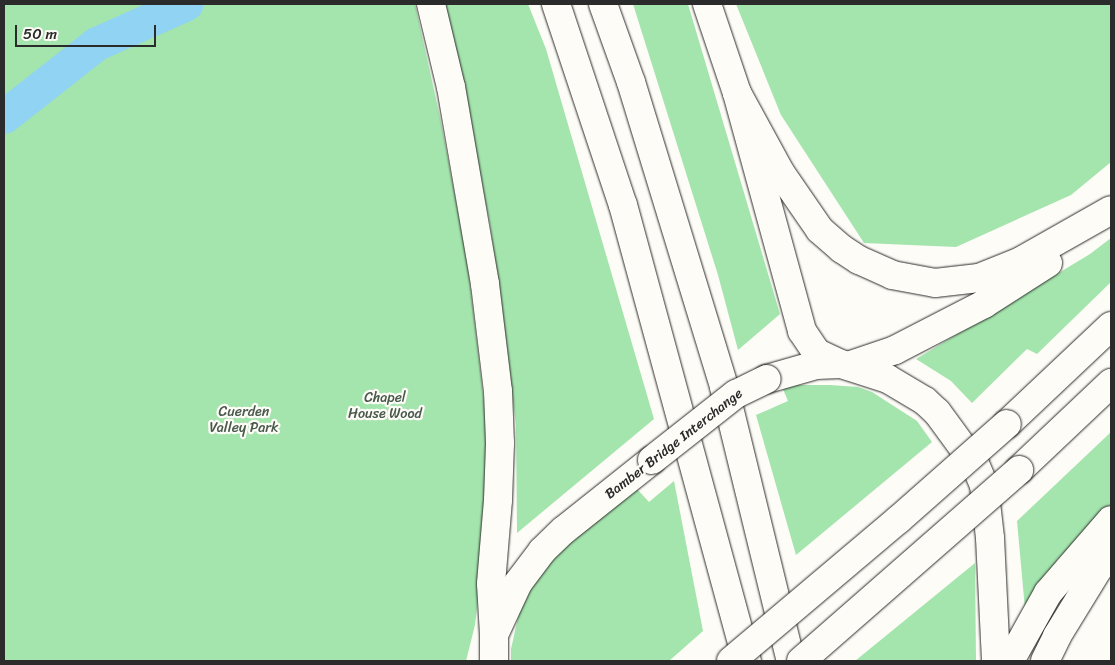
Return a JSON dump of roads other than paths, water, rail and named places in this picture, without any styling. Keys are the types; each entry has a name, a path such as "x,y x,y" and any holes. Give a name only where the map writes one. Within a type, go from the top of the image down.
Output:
{"highway":[{"path":"431,4 451,87 485,284 498,392 500,443 498,500 491,584 494,654"},
{"path":"556,4 623,206 747,661"},
{"path":"603,4 631,82 724,387 791,661"},
{"path":"707,4 737,93 802,331 817,353 844,365 895,350 984,304 1054,260 1111,216"},
{"path":"737,93 780,172 820,230 859,260 892,276 935,283 979,278 1020,261 1111,210"},
{"path":"731,661 898,520 1007,424 1111,326"},
{"name":"Bamber Bridge Interchange","path":"494,654 518,583 542,551 564,530 736,394 767,379 816,365 844,365 888,379 925,401 954,433 974,464 984,485 990,538 996,661"},
{"path":"801,661 1019,470 1111,383"},
{"path":"1010,661 1048,593 1111,520"},
{"path":"1045,661 1057,636 1098,568 1111,552"}],"waterway":[{"path":"4,117 97,44 187,4"}],"park label":[{"name":"Chapel House Wood","path":"385,406"},
{"name":"Cuerden Valley Park","path":"244,420"}]}
